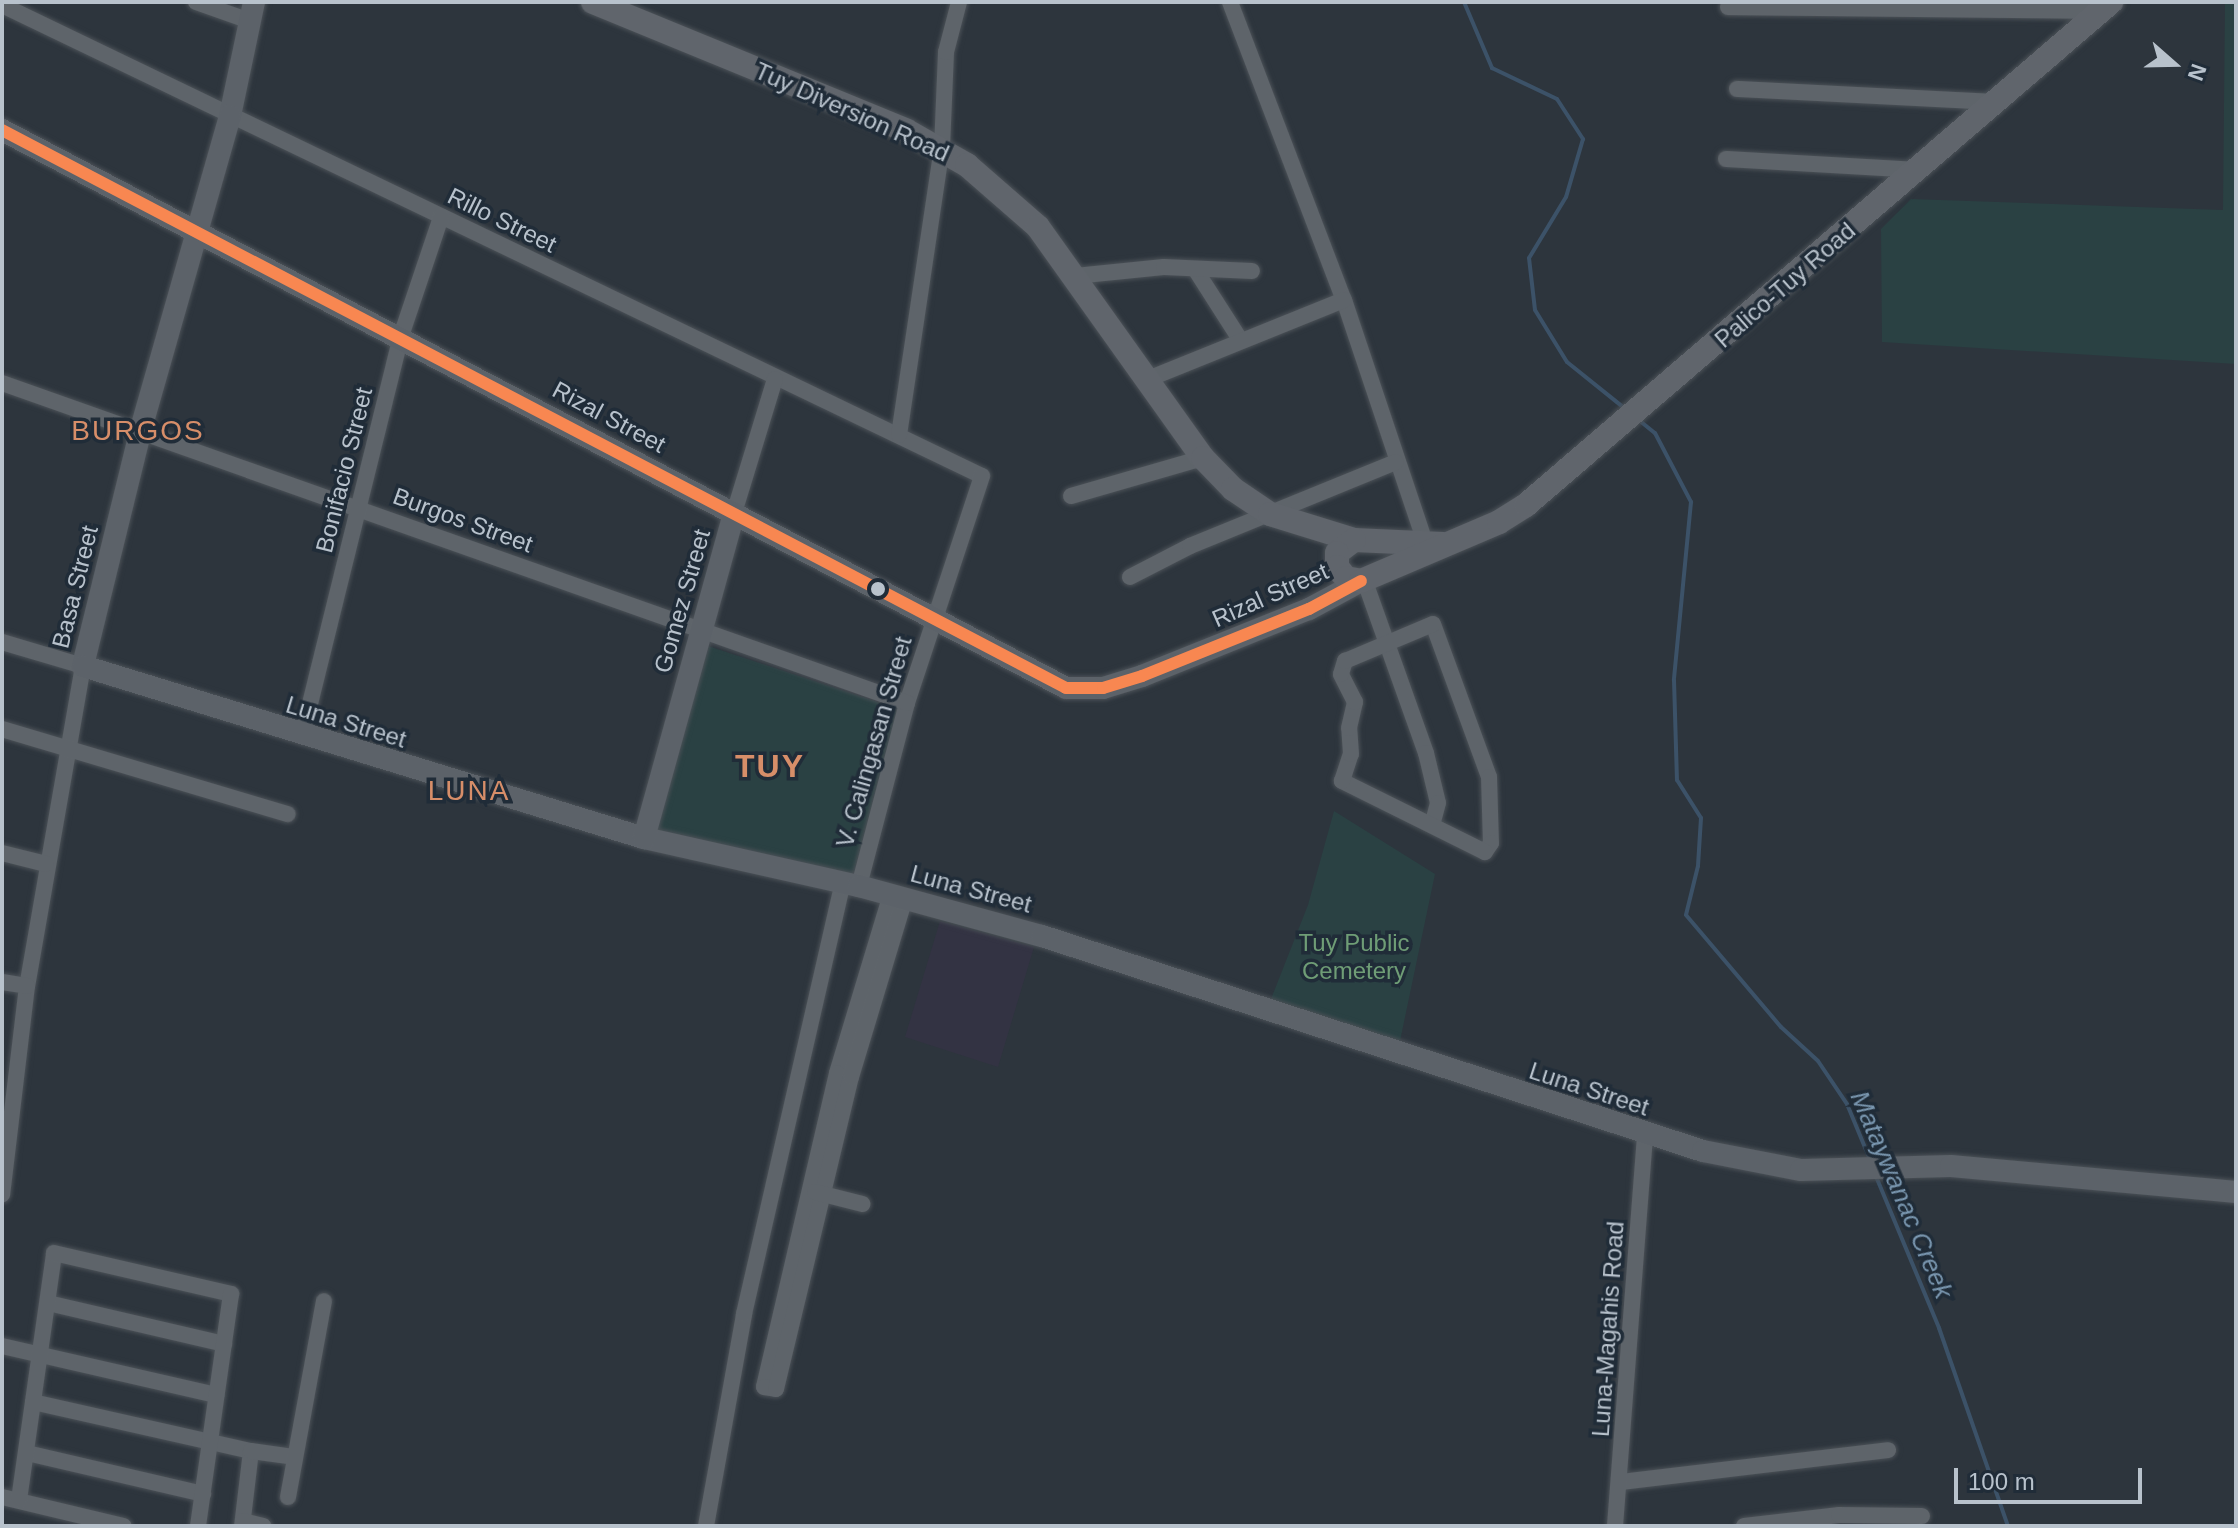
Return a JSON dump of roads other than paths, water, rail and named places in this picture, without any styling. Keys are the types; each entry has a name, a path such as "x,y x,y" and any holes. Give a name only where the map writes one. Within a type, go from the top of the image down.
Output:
{"main road":[{"name":"Tuy Diversion Road","path":"593,2 942,148 1038,227 1203,458 1233,489 1281,519 1337,564"},
{"name":"Palico-Tuy Road","path":"1364,579 1434,543 1526,505 2106,6"},
{"name":"Tuy Diversion Road","path":"1281,519 1358,540"},
{"name":"Palico-Tuy Road","path":"1358,540 1434,543"},
{"path":"1358,540 1377,557 1364,579 1346,578 1337,564 1341,547 1358,540"}],"street":[{"path":"196,2 252,11"},
{"path":"899,435 942,148 946,52 959,2"},
{"path":"1230,2 1344,300 1396,462 1434,543"},
{"name":"Rillo Street","path":"2,5 982,476"},
{"path":"1728,7 2106,6"},
{"name":"Basa Street","path":"2,1195 27,986 66,748 83,666 141,429 230,116 252,11"},
{"path":"1737,89 1997,102"},
{"name":"Rizal Street","path":"2,130 401,336 1066,688 1085,690 1142,676 1197,651 1296,614 1364,579"},
{"path":"1726,159 1919,170"},
{"name":"Bonifacio Street","path":"302,736 401,336 441,217"},
{"path":"1195,269 1241,341"},
{"path":"1075,276 1195,269 1252,271"},
{"path":"1148,379 1344,300"},
{"name":"Gomez Street","path":"644,838 700,632 775,379"},
{"name":"Burgos Street","path":"2,383 141,429 700,632 907,703"},
{"path":"1071,496 1203,458"},
{"path":"1130,577 1281,519 1396,462"},
{"name":"V. Calingasan Street","path":"704,1525 744,1314 851,884 982,476"},
{"name":"Rizal Street","path":"1197,651 1212,637 1313,595 1337,564"},
{"path":"1364,579 1426,753 1438,803 1432,825"},
{"path":"1433,624 1489,777 1491,843 1485,852 1432,825 1342,781 1351,754 1349,728 1355,702 1341,674 1345,661 1433,624"},
{"path":"2,642 83,666"},
{"name":"Luna Street","path":"83,666 302,736 644,838 898,896 1234,997 1645,1135 1762,1164 1842,1170 1916,1166 2236,1192"},
{"path":"2,729 288,814"},
{"path":"2,853 46,864"},
{"path":"816,1192 764,1387 776,1389 816,1192 837,1073 898,896"},
{"path":"2,982 27,986"},
{"name":"Luna-Magahis Road","path":"1615,1526 1621,1482 1645,1135"},
{"path":"816,1192 862,1204"},
{"path":"19,1500 54,1253 231,1294 198,1526"},
{"path":"288,1497 324,1301"},
{"path":"48,1303 224,1344"},
{"path":"2,1346 40,1351 216,1395"},
{"path":"33,1402 209,1445 294,1457"},
{"path":"1621,1482 1888,1450"},
{"path":"251,1451 242,1523 263,1526"},
{"path":"27,1453 203,1494"},
{"path":"2,1497 124,1526"},
{"path":"1744,1526 1839,1515 1922,1516"}],"waterway":[{"name":"Mataywanac Creek","path":"1464,2 1492,68 1557,99 1583,139 1566,197 1529,258 1535,310 1567,362 1623,407"},
{"name":"Mataywanac Creek","path":"1640,421 1655,433 1691,502 1674,680 1677,780 1701,818 1698,866 1686,915 1781,1027 1818,1061 1847,1104 1871,1162"},
{"name":"Mataywanac Creek","path":"1875,1174 1939,1328 2008,1526"}],"district":[{"name":"BURGOS","path":"138,431"},
{"name":"TUY","path":"770,766"},
{"name":"LUNA","path":"469,791"}],"park label":[{"name":"Tuy Public Cemetery","path":"1354,957"}]}
